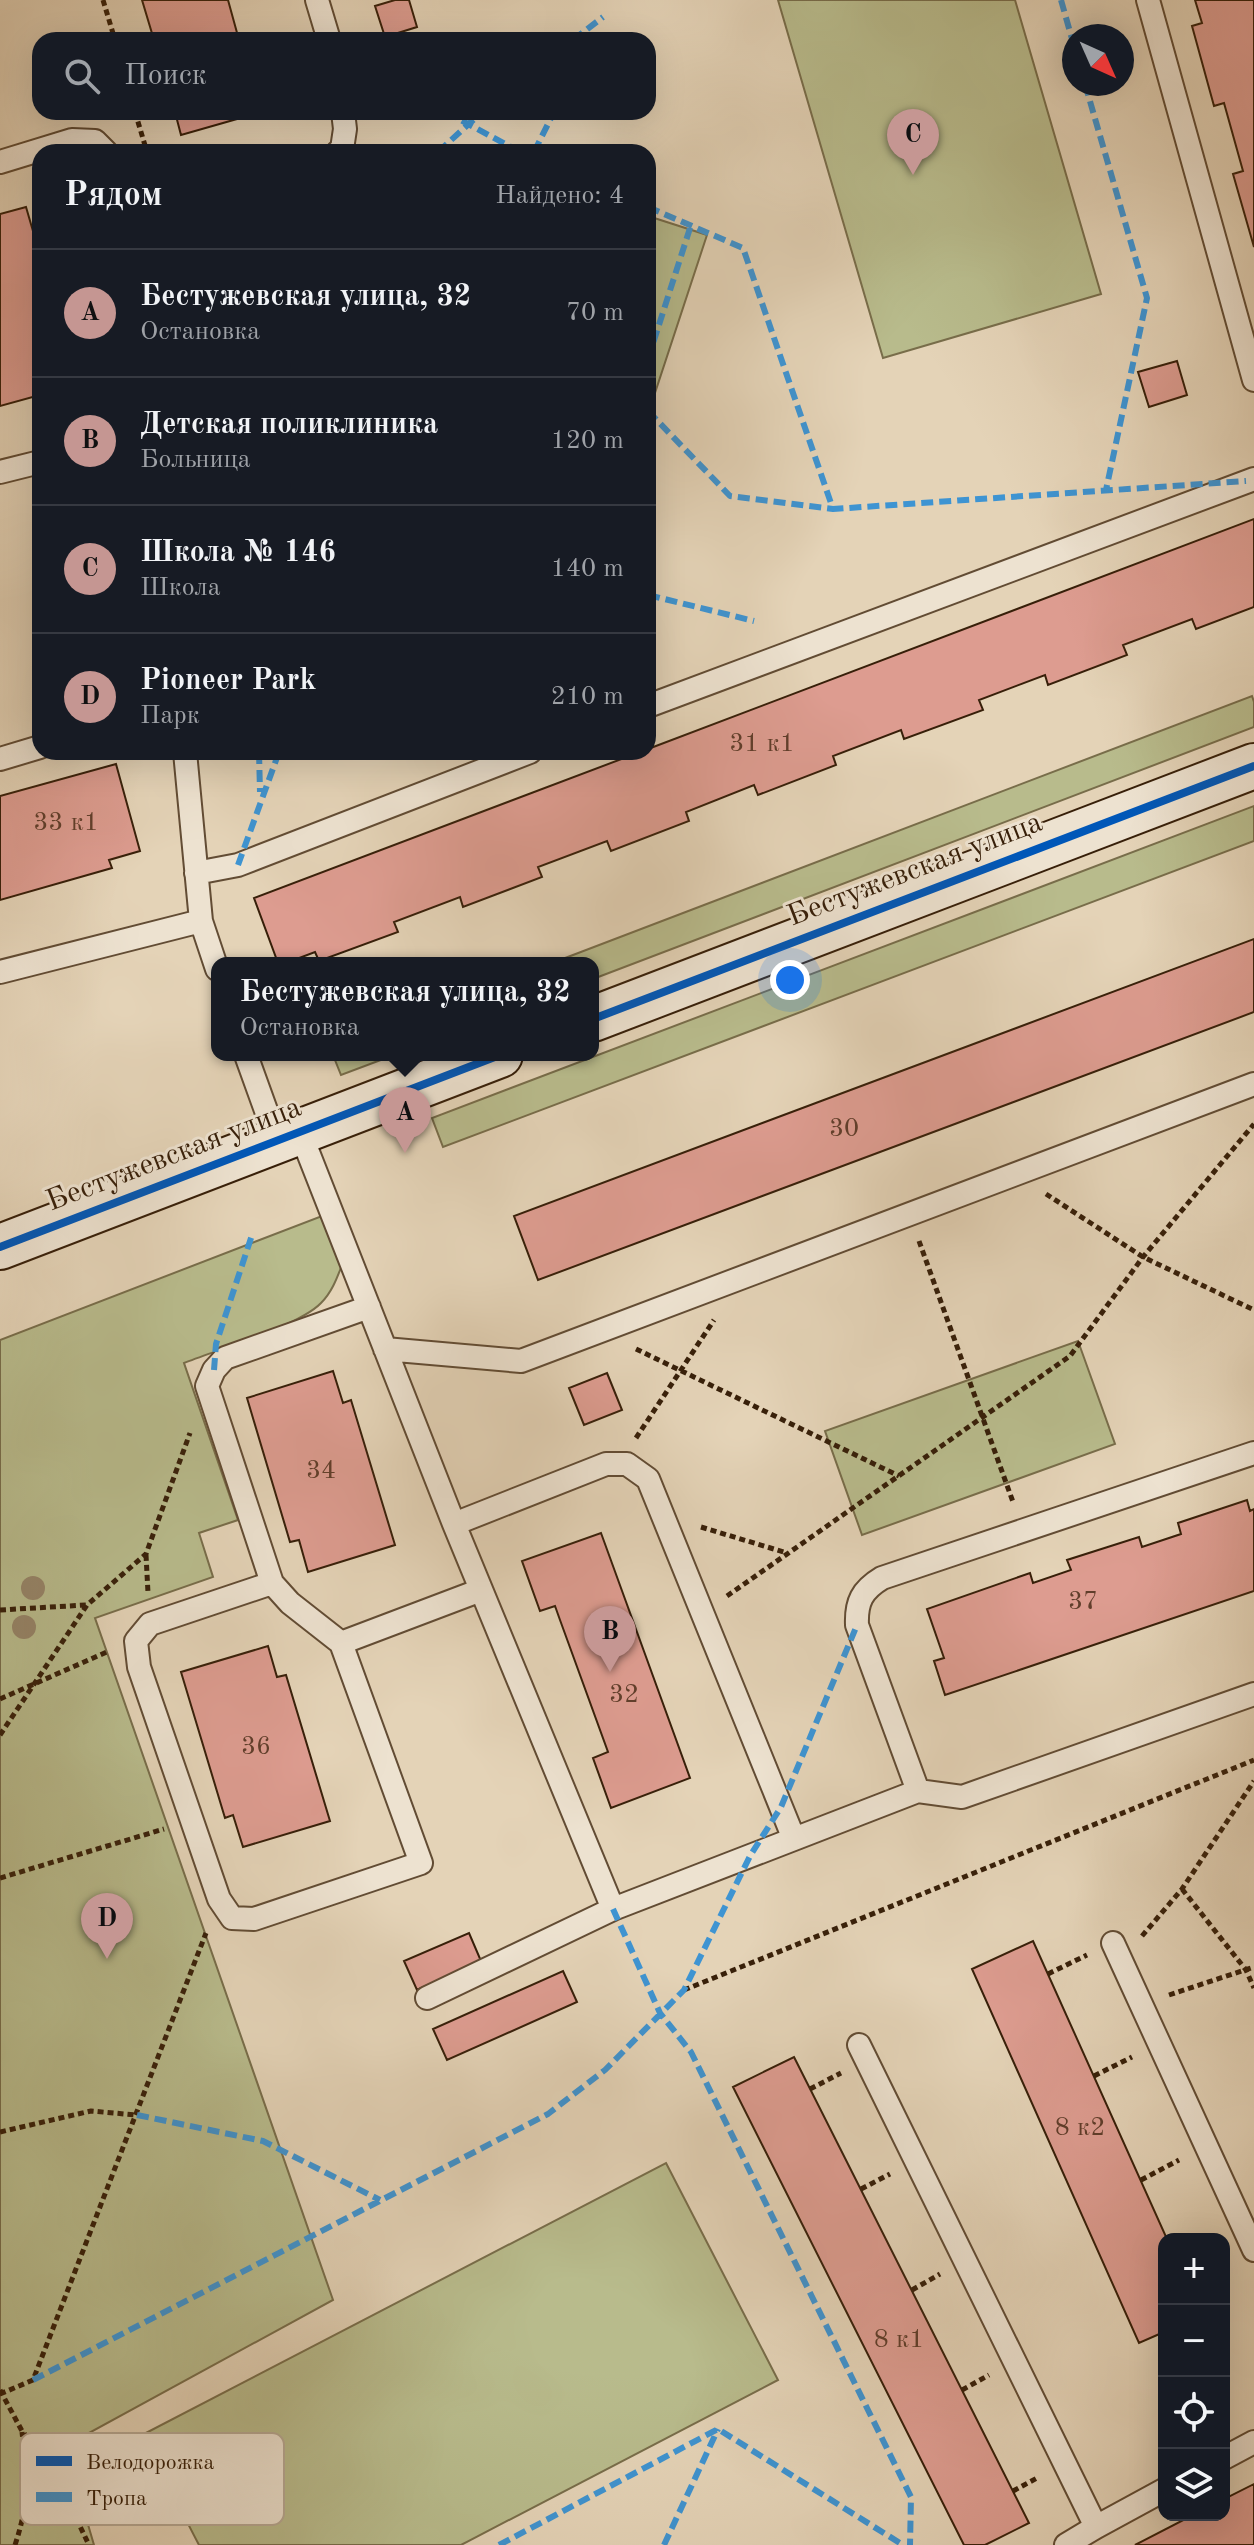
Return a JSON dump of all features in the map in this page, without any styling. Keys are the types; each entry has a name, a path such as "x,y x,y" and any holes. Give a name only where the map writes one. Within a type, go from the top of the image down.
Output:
{"street":[{"name":"Бестужевская улица","path":"599,1017 1254,766"},
{"name":"Бестужевская улица","path":"0,1247 484,1061"}],"lane":[{"path":"317,0 327,32"},
{"path":"1148,0 1254,380"},
{"path":"343,144 344,120"},
{"path":"59,144 72,140 95,141 98,144"},
{"path":"0,162 32,152"},
{"path":"0,472 32,464"},
{"path":"656,703 1254,479"},
{"path":"0,759 32,749"},
{"path":"186,760 201,921 213,957"},
{"path":"196,873 238,865 509,760"},
{"path":"0,972 201,921"},
{"path":"249,1061 369,1307 454,1524 613,1909"},
{"path":"385,1349 521,1361 1254,1084"},
{"path":"272,1583 150,1624 136,1641 139,1667 219,1899 232,1918 254,1919 421,1863 341,1643 290,1603 272,1583 207,1386 214,1370 225,1358 369,1307"},
{"path":"918,1791 857,1625 856,1606 866,1587 882,1578 1254,1453"},
{"path":"454,1524 606,1464 627,1464 648,1479 794,1839"},
{"path":"341,1643 481,1590"},
{"path":"427,1998 613,1909 918,1791 962,1797 1254,1694"},
{"path":"1117,1951 1254,2250"},
{"path":"859,2045 1096,2527"},
{"path":"1230,2455 1254,2442"},
{"path":"1066,2545 1158,2493"}],"path":[{"path":"103,0 113,32"},
{"path":"137,120 145,144"},
{"path":"703,1613 1070,1356 1143,1257 1254,1124"},
{"path":"1014,1174 1143,1257 1254,1310"},
{"path":"909,1213 1023,1530"},
{"path":"627,1464 638,1433 714,1320 716,1287"},
{"path":"599,1331 899,1476"},
{"path":"0,1735 87,1605 146,1554 207,1386"},
{"path":"664,1516 788,1554"},
{"path":"0,1610 87,1605"},
{"path":"0,1699 136,1641"},
{"path":"684,1990 1254,1760"},
{"path":"1048,1974 1117,1951 1182,1889 1254,1781"},
{"path":"0,1878 193,1821"},
{"path":"1182,1889 1246,1970 1254,1988"},
{"path":"22,2431 0,2393 33,2380 219,1899"},
{"path":"1142,2004 1254,1967"},
{"path":"1094,2076 1159,2043"},
{"path":"0,2132 91,2111 137,2115"},
{"path":"1141,2180 1206,2145"},
{"path":"15,2545 22,2525"},
{"path":"79,2525 89,2545"}],"green space":[{"path":"778,0 1015,0 1101,294 883,358"},
{"path":"656,219 707,235 656,390"},
{"path":"1252,696 1254,727 599,977 599,957 568,957"},
{"path":"1254,806 1254,841 443,1147 432,1118 582,1061 599,1061 599,1055"},
{"path":"335,1061 378,1061 341,1075"},
{"path":"322,1216 342,1265 331,1290 310,1312 277,1329 184,1363 238,1520 199,1533 213,1577 95,1618 333,2300 89,2433 20,2433 20,2525 88,2525 94,2545 0,2545 0,1340"},
{"path":"1078,1341 1115,1444 862,1535 825,1431"},
{"path":"666,2163 778,2380 461,2545 199,2545 189,2525 284,2525 284,2433 146,2433"}],"building":[{"path":"142,0 228,0 237,32 152,32"},
{"path":"395,0 409,0 417,27 401,32 383,32 375,6"},
{"path":"1195,0 1254,0 1254,247 1233,174 1243,171 1224,103 1214,106 1192,26 1202,23"},
{"path":"177,120 234,120 181,135"},
{"path":"26,207 32,228 32,397 0,406 0,214"},
{"path":"1177,361 1187,395 1149,407 1138,372"},
{"path":"1254,519 1254,607 1196,629 1192,619 1123,645 1127,655 1048,685 1045,675 979,700 983,710 904,739 901,730 833,756 836,765 758,795 754,785 686,812 689,821 611,851 607,841 538,867 542,877 463,907 460,897 394,922 398,932 330,957 317,957 315,952 302,957 276,957 254,898 619,760 656,760 656,746"},
{"path":"116,764 140,851 109,860 112,868 0,900 0,796"},
{"path":"1254,939 1254,1012 538,1280 514,1216"},
{"path":"333,1371 343,1403 351,1400 395,1545 308,1572 299,1540 290,1542 247,1398"},
{"path":"607,1373 622,1410 584,1425 569,1388"},
{"path":"1247,1500 1250,1511 1254,1509 1254,1591 945,1695 934,1661 944,1658 927,1609 1030,1573 1033,1583 1071,1570 1067,1560 1139,1537 1142,1547 1181,1534 1178,1523"},
{"path":"601,1533 690,1778 611,1808 593,1758 608,1752 555,1606 540,1611 522,1561"},
{"path":"268,1646 277,1677 286,1675 330,1821 243,1847 233,1815 225,1818 181,1672"},
{"path":"469,1933 481,1961 417,1990 404,1961"},
{"path":"1033,1941 1164,2233 1158,2233 1158,2335 1139,2343 972,1969"},
{"path":"563,1971 577,2002 447,2060 433,2029"},
{"path":"794,2057 1029,2523 985,2545 964,2545 733,2087"},
{"path":"1254,2484 1254,2545 1135,2545 1181,2521 1230,2521 1230,2496"}],"marked path":[{"path":"1061,0 1068,24"},
{"path":"583,32 603,17"},
{"path":"1088,96 1147,298 1106,490"},
{"path":"461,120 505,144"},
{"path":"447,144 473,120"},
{"path":"538,144 550,120"},
{"path":"656,210 743,248 833,509 1246,481"},
{"path":"656,334 691,225"},
{"path":"656,419 730,496 833,509"},
{"path":"656,597 754,621"},
{"path":"259,760 260,792"},
{"path":"238,865 276,760"},
{"path":"214,1370 216,1344 253,1232"},
{"path":"33,2380 548,2114 605,2070 684,1990 750,1856 781,1807 857,1625"},
{"path":"613,1909 660,2013 691,2052 911,2497 910,2545"},
{"path":"137,2115 263,2141 380,2200"},
{"path":"499,2545 718,2429 903,2545"},
{"path":"664,2545 718,2429"}],"cycle path":[{"path":"599,1017 1254,766"},
{"path":"0,1247 484,1061"}],"place":[{"name":"Школа № 146","path":"913,175"},
{"name":"Бестужевская улица, 32","path":"405,1153"},
{"name":"Детская поликлиника","path":"610,1672"},
{"name":"Pioneer Park","path":"107,1959"}]}
